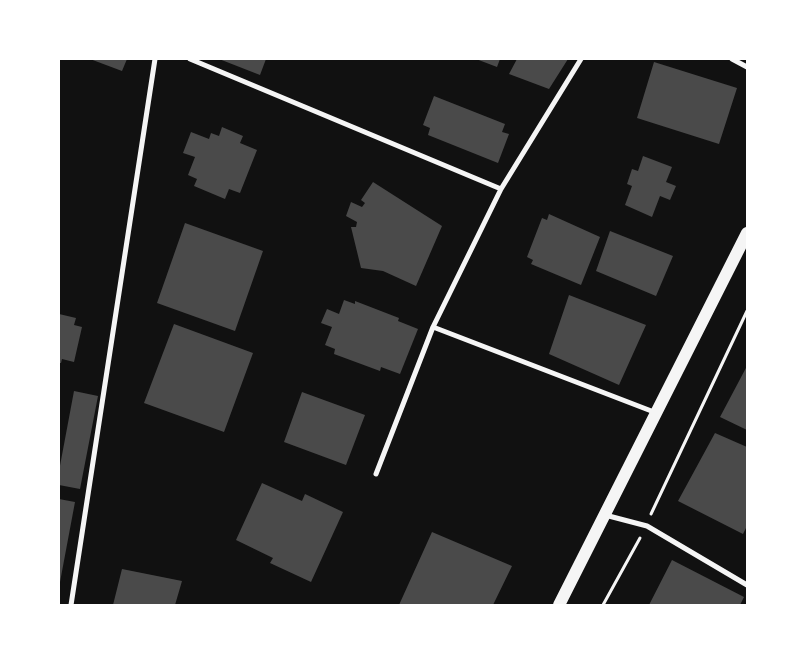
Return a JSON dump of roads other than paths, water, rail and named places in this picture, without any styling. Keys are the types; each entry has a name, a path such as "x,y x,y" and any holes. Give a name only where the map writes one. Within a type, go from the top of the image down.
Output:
{"main road":[{"path":"558,605 747,233"}],"street":[{"path":"71,605 155,59"},
{"path":"190,59 502,190"},
{"path":"376,474 433,327 502,190 581,59"},
{"path":"732,59 747,67"},
{"path":"433,327 656,413"},
{"path":"604,515 646,526 747,585"}]}
